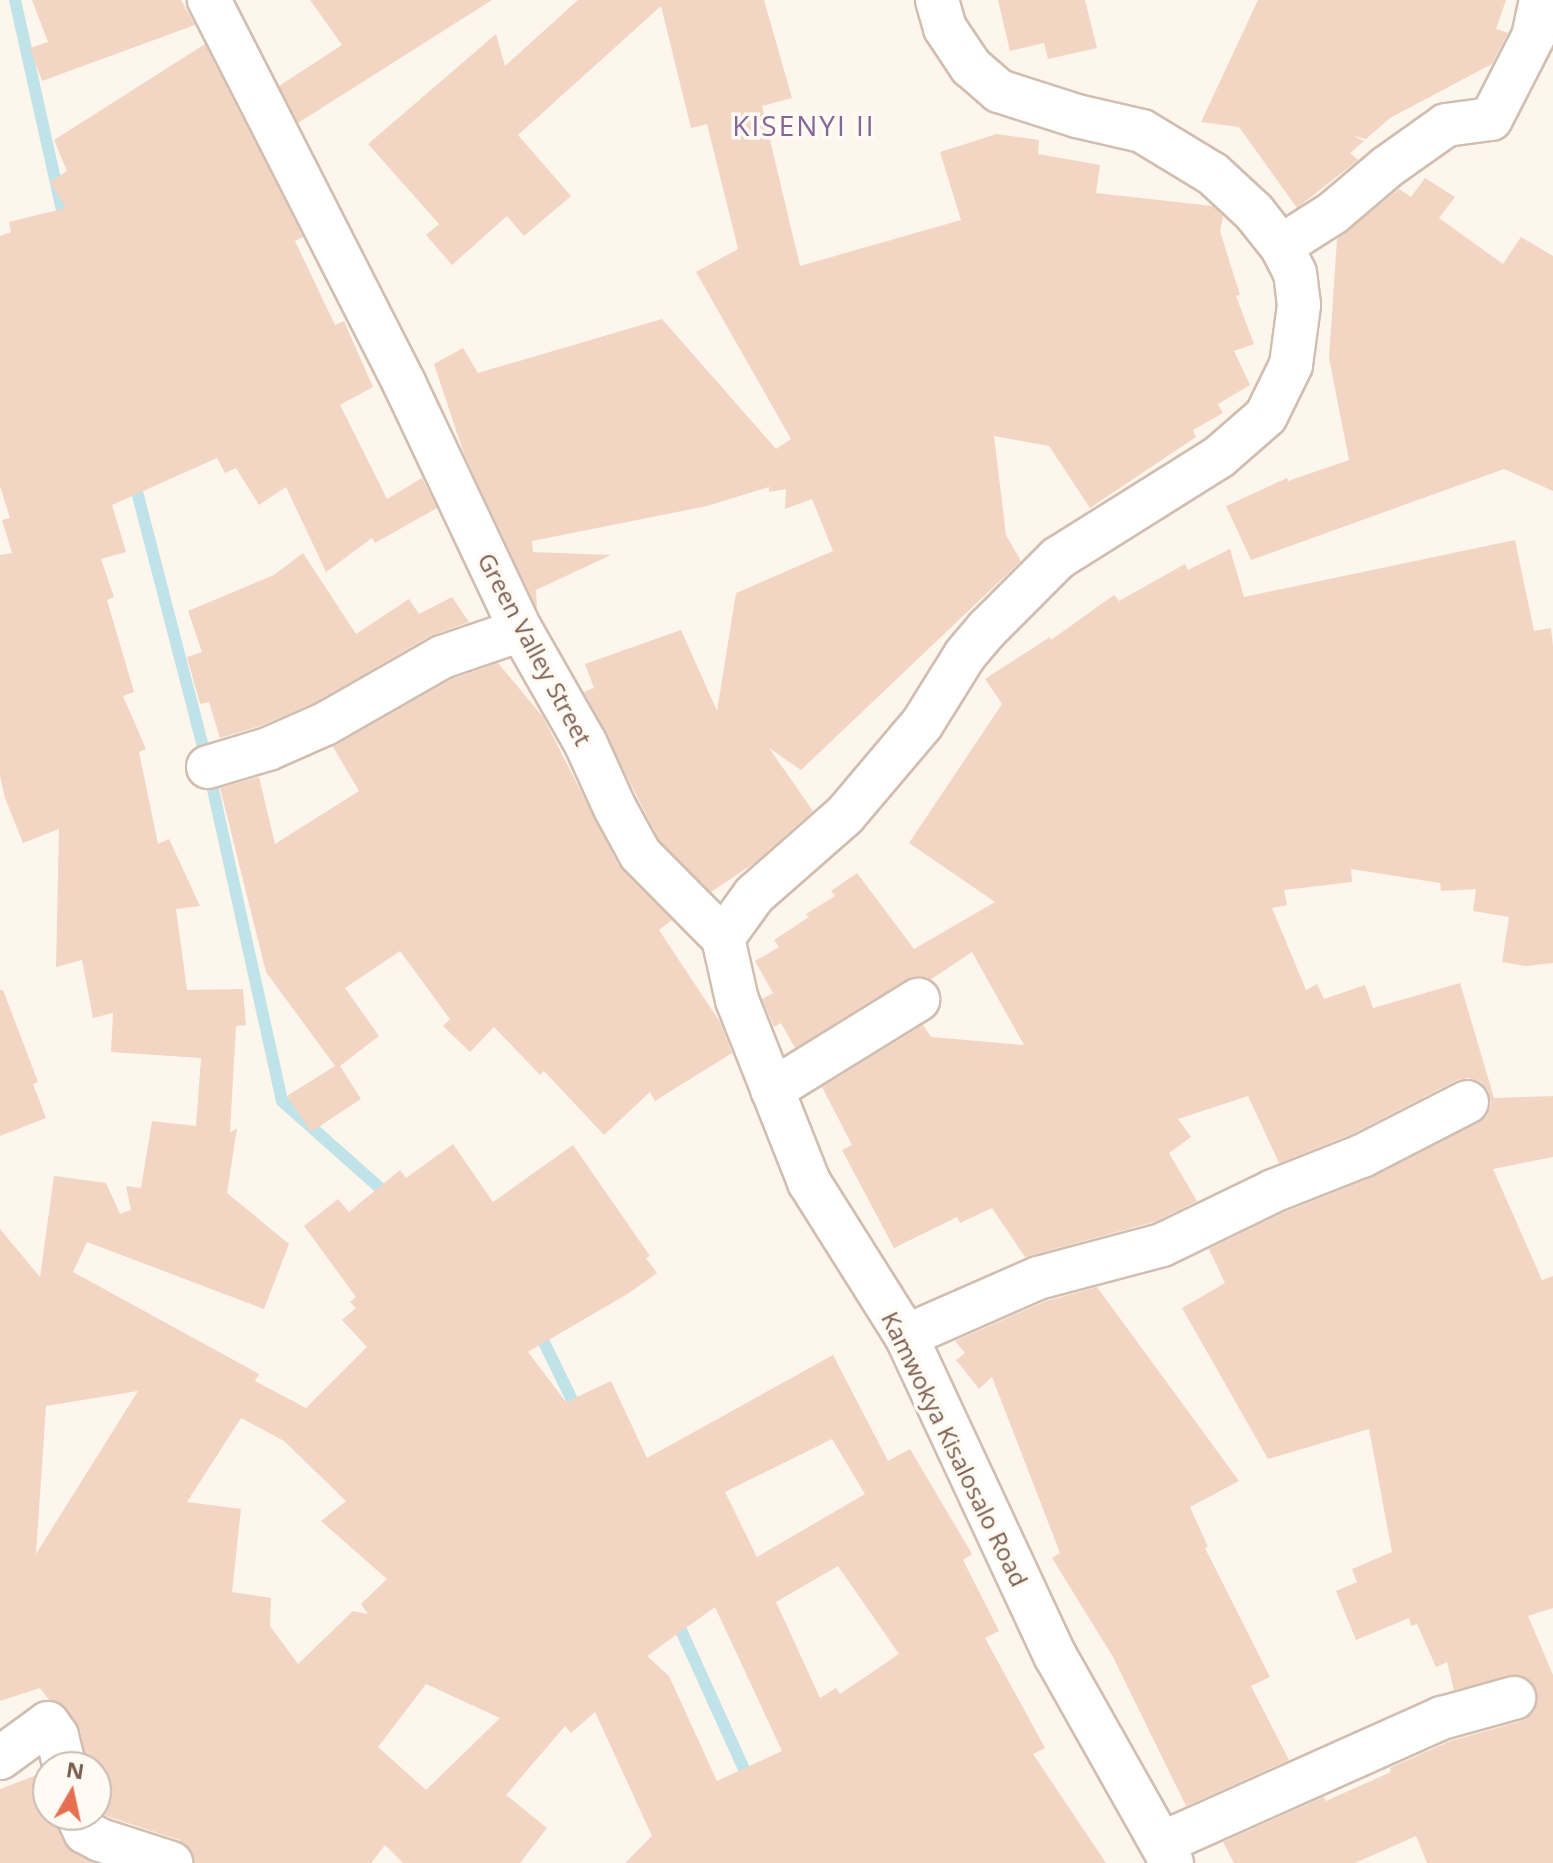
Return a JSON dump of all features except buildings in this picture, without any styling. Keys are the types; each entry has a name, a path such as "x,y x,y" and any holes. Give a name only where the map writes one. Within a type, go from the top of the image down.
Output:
{"street":[{"name":"Green Valley Street","path":"209,0 379,337 521,630 585,742 640,854 723,938"},
{"path":"723,938 754,895 845,815 922,724 965,655 1058,558 1219,457 1266,416 1291,365 1299,305 1295,273 1281,246 1254,212 1213,174 1142,131 1077,116 999,91 971,67 945,28 937,0"},
{"path":"1281,246 1333,213 1387,167 1446,125 1491,119 1533,37 1541,0"},
{"path":"208,767 296,737 442,657 521,630"},
{"name":"Kamwokya Kisalosalo Road","path":"723,938 737,1000 809,1182 906,1336 1056,1657 1167,1853"},
{"path":"772,1090 918,1000"},
{"path":"906,1336 1038,1278 1162,1245 1273,1191 1362,1156 1467,1102"},
{"path":"1167,1853 1442,1718 1514,1698"},
{"path":"0,1758 48,1723 57,1736 61,1751"},
{"path":"85,1831 100,1840 171,1863"}],"waterway":[{"path":"15,0 65,223"},
{"path":"134,480 208,767 282,1101 389,1196"},
{"path":"537,1328 578,1412"},
{"path":"675,1617 750,1782"}],"district":[{"name":"KISENYI II","path":"804,125"}]}
